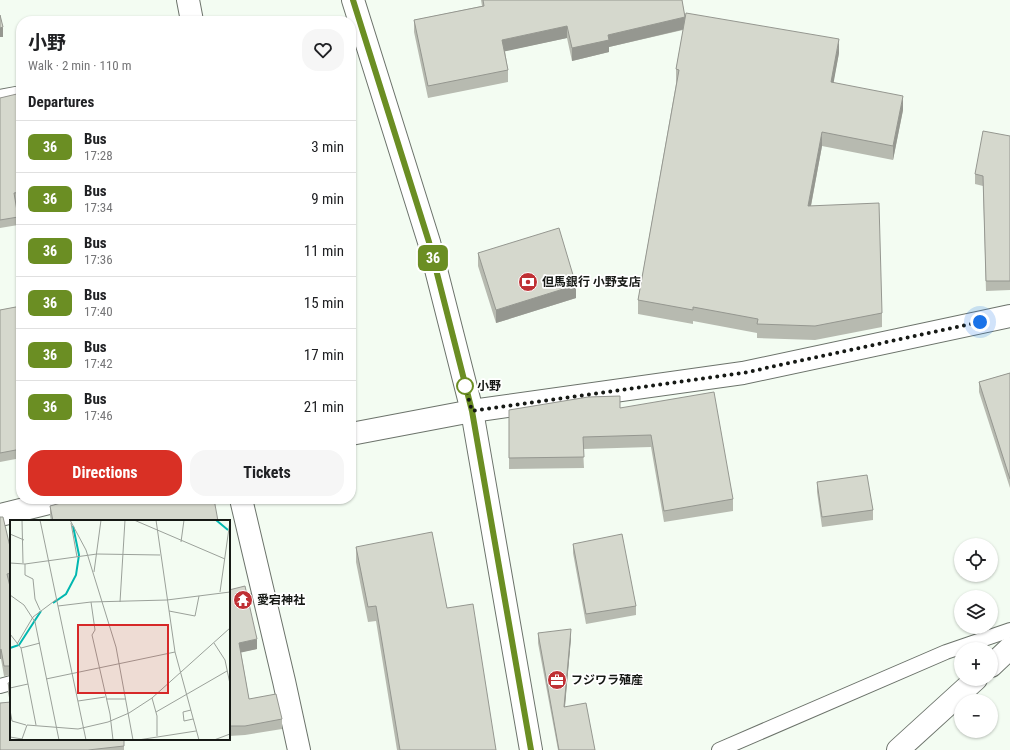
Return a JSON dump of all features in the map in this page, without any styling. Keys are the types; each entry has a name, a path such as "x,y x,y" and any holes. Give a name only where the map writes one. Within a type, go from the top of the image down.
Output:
{"street":[{"path":"188,0 191,16"},
{"path":"353,0 429,242 472,411 531,750"},
{"path":"356,433 472,411 743,373 1010,316"},
{"path":"0,515 44,504"},
{"path":"242,504 299,750"},
{"path":"998,659 1010,648"},
{"path":"898,750 968,686"}],"lane":[{"path":"0,97 16,94"},
{"path":"719,750 946,652 1010,630"},
{"path":"0,686 10,683"}],"building":[{"path":"483,0 682,0 685,17 608,35 609,40 572,48 567,26 502,40 508,70 428,86 414,20 484,6"},
{"path":"686,13 839,39 831,82 903,96 893,146 822,132 808,206 879,203 882,313 815,326 757,324 758,319 693,307 693,310 638,300 679,70 676,69"},
{"path":"0,15 3,27 0,28"},
{"path":"16,94 16,193 14,193 16,217 0,220 0,98"},
{"path":"983,131 1010,136 1010,281 986,281 983,176 975,174"},
{"path":"559,228 576,285 496,310 478,253"},
{"path":"16,307 16,450 0,453 0,310"},
{"path":"1010,373 1010,479 979,382"},
{"path":"714,392 733,499 664,511 651,435 583,437 584,457 509,458 509,410 588,397 620,396 620,408"},
{"path":"867,475 873,510 822,517 817,482"},
{"path":"57,504 215,504 218,520 53,520 50,506"},
{"path":"0,517 3,517 10,547 10,573 7,574 10,587 10,666 4,666 1,649 0,650"},
{"path":"432,532 447,608 473,604 496,750 400,750 376,606 368,607 356,547"},
{"path":"622,534 636,606 586,614 573,544"},
{"path":"245,586 257,639 239,643 249,699 276,694 282,719 245,726 230,726 230,590"},
{"path":"571,629 564,707 586,703 595,750 559,750 538,633"},
{"path":"10,702 10,740 124,740 124,746 88,750 0,750 0,703"}],"bus line":[{"name":"36","path":"353,0 429,242 472,411 531,750"}],"place":[{"name":"但馬銀行 小野支店","path":"528,282"},
{"name":"小野","path":"465,386"},
{"name":"愛宕神社","path":"243,600"},
{"name":"フジワラ殖産","path":"557,680"}],"route":[{"path":"465,386 472,411 743,373 980,322"}]}
